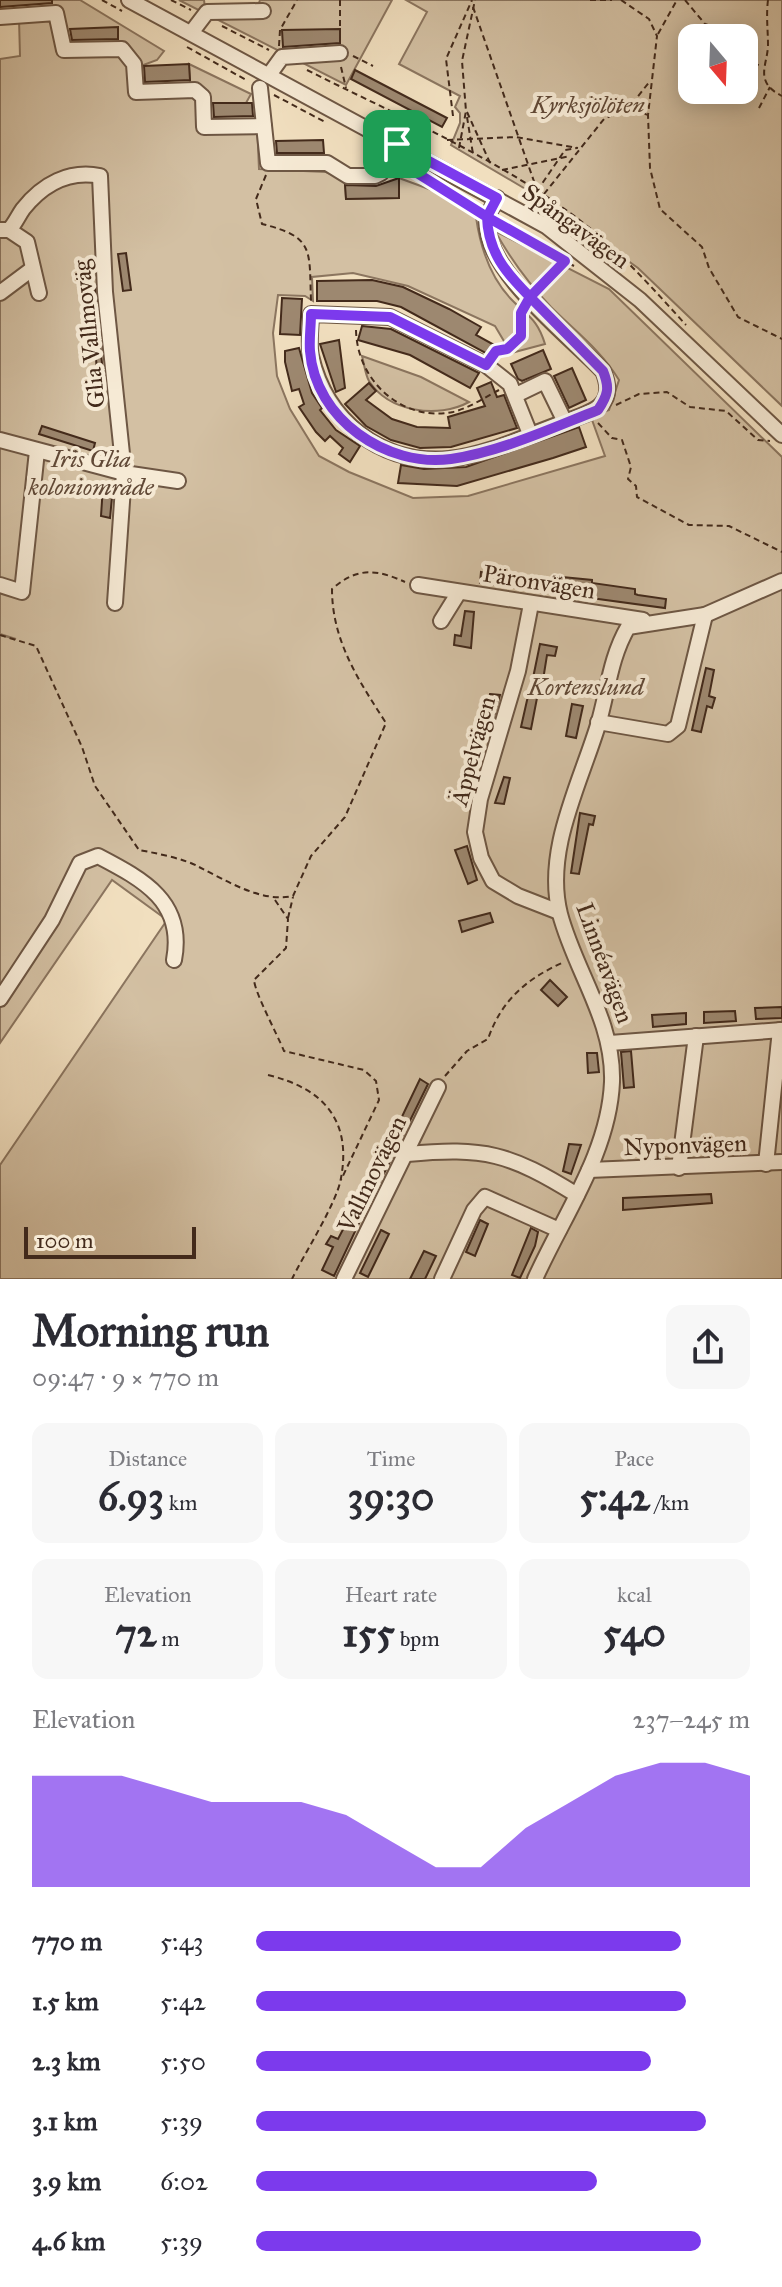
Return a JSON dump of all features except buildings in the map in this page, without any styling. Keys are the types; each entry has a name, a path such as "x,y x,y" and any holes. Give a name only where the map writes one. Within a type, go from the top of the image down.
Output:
{"street":[{"name":"Spångavägen","path":"129,7 265,81 397,144 546,226 640,300 779,438"},
{"path":"186,38 207,12 263,11"},
{"path":"0,17 56,13 64,50 122,49 134,64 136,92 195,90 203,97 204,127 264,126"},
{"path":"346,54 282,57 265,81 264,126 268,163 327,163 348,176 375,176 381,173 397,144"},
{"name":"Glia Vallmoväg","path":"39,293 27,242 5,230 38,192 57,180 80,172 100,176 105,292 124,473 115,603"},
{"path":"497,198 487,217 492,248 502,269 603,371 609,384 607,397 598,410 530,434 450,459 405,457 363,439 336,414 319,382 310,353 311,314 390,317 486,365 513,389 530,434"},
{"path":"0,293 32,269"},
{"path":"513,389 545,381 565,422"},
{"path":"0,440 124,473 178,481"},
{"path":"0,585 22,592 37,451"},
{"name":"Linnéavägen","path":"535,1279 589,1170 610,1096 610,1043 559,912 558,851 598,722 615,649 628,627 705,615 782,581"},
{"name":"Päronvägen","path":"418,585 653,622"},
{"path":"441,621 459,592"},
{"name":"Äppelvägen","path":"531,604 518,671 480,799 475,832 481,858 493,881 518,896 559,912"},
{"path":"598,722 668,734 678,726 705,615"},
{"path":"0,999 52,920 80,863 98,856 124,870 167,904 178,938 174,960"},
{"path":"610,1043 781,1030 766,1164"},
{"path":"679,1168 696,1036"},
{"name":"Vallmovägen","path":"344,1279 438,1087"},
{"path":"407,1154 462,1149 496,1155 537,1171 577,1195"},
{"name":"Nyponvägen","path":"589,1170 782,1162"},
{"path":"442,1279 474,1210 485,1197 559,1230"}],"path":[{"path":"102,0 129,7"},
{"path":"171,0 279,55 280,30 297,0"},
{"path":"473,155 462,61 474,0"},
{"path":"453,116 446,59 474,0"},
{"path":"590,0 612,0"},
{"path":"621,0 649,19 657,36"},
{"path":"677,0 657,36 648,115 650,168 660,209 702,247 709,268 738,317 782,339"},
{"path":"685,0 705,24"},
{"path":"768,0 768,49 762,66 770,86 782,96"},
{"path":"473,7 537,192"},
{"path":"186,38 265,81 325,122"},
{"path":"346,54 373,66"},
{"path":"758,64 762,66"},
{"path":"308,70 445,140 543,195 591,229 687,326"},
{"path":"543,195 571,156 604,119 632,105 651,79"},
{"path":"759,108 770,86"},
{"path":"632,105 648,115"},
{"path":"466,111 491,165"},
{"path":"459,148 466,111"},
{"path":"445,140 518,137 578,148"},
{"path":"537,192 565,150 578,148"},
{"path":"500,170 571,156"},
{"path":"268,163 256,199 262,224 292,231 301,238 309,261 310,287"},
{"path":"422,173 487,217 581,270"},
{"path":"486,365 496,351 507,349 521,336 521,313 530,297 565,261"},
{"path":"355,314 358,352 370,380 409,410 451,412 513,389"},
{"path":"607,411 639,394 667,392 690,407 726,411 758,440 779,438"},
{"path":"590,413 612,438 622,440 631,467 628,479 636,486 637,497 689,525 729,526 782,552"},
{"path":"766,431 779,438"},
{"path":"292,1279 379,1100 376,1081 364,1070 284,1051 269,1012 255,990 254,980 286,948 293,896 311,856 345,817 386,723 365,693 335,629 332,589 347,576 369,572 418,585"},
{"path":"0,635 36,646 82,747 95,786 139,850 197,865 215,877 275,899 293,896"},
{"path":"275,899 288,919"},
{"path":"438,1087 449,1069 467,1051 488,1039 498,1012 534,975 576,957"},
{"path":"268,1075 310,1089 323,1101 341,1139 341,1180"}],"green space":[{"path":"0,0 80,0 164,51 157,60 138,67 139,86 190,83 189,64 251,94 246,103 207,103 207,123 257,123 259,169 326,172 345,180 346,199 399,198 399,178 437,192 476,217 480,239 492,271 511,299 535,323 545,344 511,353 495,326 408,286 353,273 312,277 313,301 305,296 278,295 273,333 277,376 290,409 319,456 413,498 468,496 605,456 591,417 609,410 619,380 596,350 535,289 495,231 609,289 782,457 782,1279 0,1279 0,1165 167,920 112,880 0,1043 0,635 16,639 0,634 0,59 20,56 19,19 0,15"},
{"path":"179,0 204,0 205,8 259,3 260,0 392,0 346,85"},
{"name":"Kyrksjölöten","path":"406,0 782,0 782,406 638,268 539,197 451,145 460,123 460,113 455,107 460,96 399,64 427,12"},
{"path":"362,356 421,377 469,402 429,411 401,406 378,392 369,381"}],"route":[{"path":"397,144 390,156 422,173 487,217 492,248 502,269 530,297 521,313 521,336 507,349 496,351 486,365 390,317 311,314 310,353 319,382 336,414 363,439 405,457 450,459 598,410 607,397 609,384 603,371 530,297 540,283 565,261 487,217 497,198 397,144"}],"park label":[{"name":"Iris Glia koloniområde","path":"91,473"},
{"name":"Kortenslund","path":"586,687"}]}
